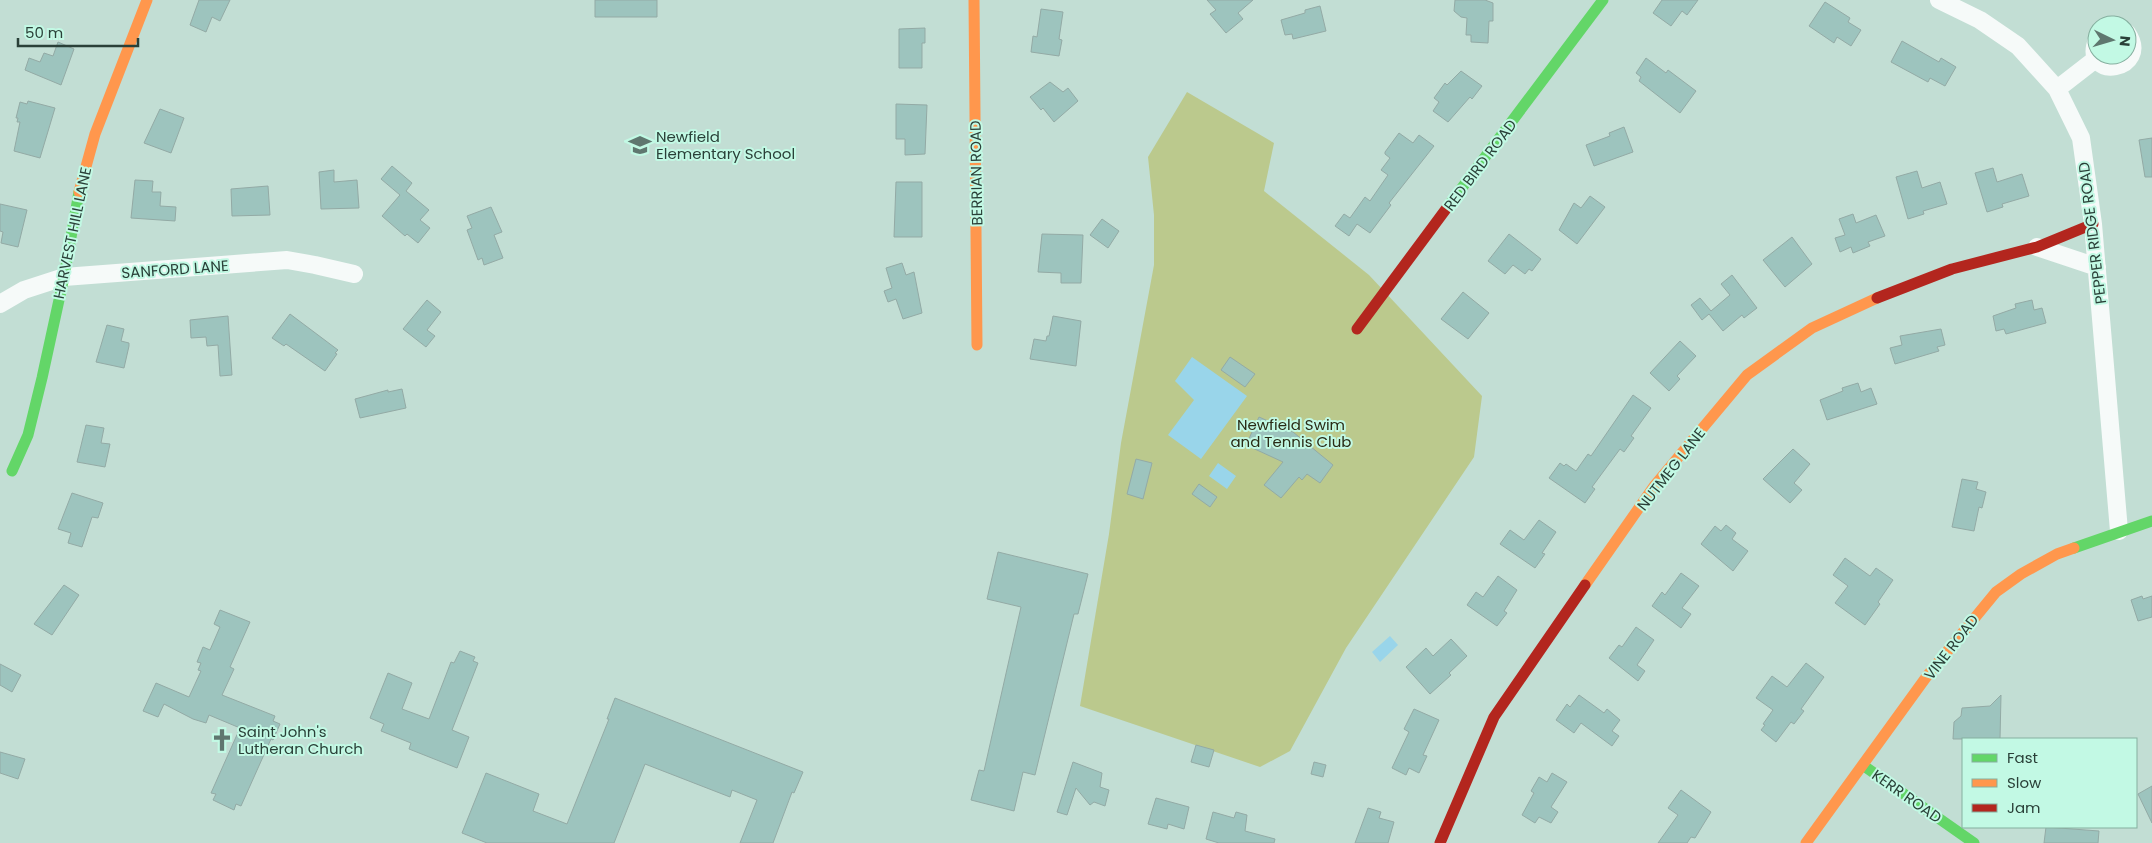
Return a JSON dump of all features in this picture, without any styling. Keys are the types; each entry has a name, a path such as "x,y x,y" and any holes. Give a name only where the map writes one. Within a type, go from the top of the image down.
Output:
{"street":[{"name":"HARVEST HILL LANE","path":"12,470 28,435 64,277 80,186 95,134 147,0"},
{"name":"BERRIAN ROAD","path":"974,0 978,345"},
{"name":"RED BIRD ROAD","path":"1357,329 1603,0"},
{"name":"PEPPER RIDGE ROAD","path":"1939,0 1980,20 2018,46 2057,89 2081,138 2093,224 2119,531"},
{"path":"2057,89 2087,59"},
{"path":"2106,65 2112,68 2124,65"},
{"name":"NUTMEG LANE","path":"1440,843 1494,716 1655,486 1747,375 1812,328 1878,298 1952,269 2037,247 2093,224"},
{"path":"2037,247 2097,267"},
{"name":"SANFORD LANE","path":"0,304 24,290 64,277 287,260 316,264 354,274"},
{"name":"VINE ROAD","path":"1806,843 1864,766 1927,676 1996,592 2021,574 2057,554 2152,521"},
{"name":"KERR ROAD","path":"1864,766 1974,843"}],"green space":[{"name":"Newfield Swim and Tennis Club","path":"1187,92 1274,143 1264,191 1369,275 1482,396 1474,457 1346,648 1290,751 1260,767 1080,706 1109,534 1121,443 1154,265 1154,215 1148,157"}],"water":[{"path":"1192,357 1247,396 1201,459 1168,435 1194,400 1175,381"},
{"path":"1218,463 1236,476 1227,489 1209,476"},
{"path":"1390,636 1398,645 1380,662 1372,652"}],"building":[{"path":"199,0 230,0 220,21 212,17 206,32 190,25"},
{"path":"595,0 657,0 657,17 595,17"},
{"path":"1207,0 1253,0 1238,13 1243,19 1226,33 1210,14 1216,10"},
{"path":"1455,0 1485,0 1493,3 1493,21 1489,21 1488,43 1471,42 1471,35 1466,35 1467,18 1461,17 1454,11"},
{"path":"1662,0 1698,0 1687,15 1682,11 1671,26 1653,13"},
{"path":"1825,2 1850,18 1848,22 1861,30 1851,46 1837,37 1834,43 1809,26"},
{"path":"1320,6 1326,31 1293,39 1292,34 1285,35 1281,20 1305,13 1305,10"},
{"path":"1041,9 1063,12 1059,39 1062,40 1059,56 1031,52 1033,36 1037,37"},
{"path":"925,28 925,43 922,43 922,68 899,68 899,29"},
{"path":"1902,41 1939,62 1941,58 1956,67 1945,86 1930,78 1928,82 1891,62"},
{"path":"58,42 74,49 61,85 25,70 29,58 40,62 44,53 53,56"},
{"path":"1646,58 1666,73 1668,70 1696,91 1680,113 1639,81 1641,77 1636,73"},
{"path":"1461,71 1482,86 1472,99 1470,97 1448,122 1433,111 1439,102 1434,98 1445,83 1447,85"},
{"path":"1050,82 1063,92 1068,88 1078,101 1054,122 1043,108 1041,110 1030,97"},
{"path":"28,101 55,108 40,158 14,151 20,122 17,122 18,118 16,118 20,102 27,104"},
{"path":"896,104 927,105 925,154 905,155 905,139 896,139"},
{"path":"160,109 184,118 171,153 144,143"},
{"path":"1624,127 1633,152 1594,166 1586,145 1610,136 1609,133"},
{"path":"1399,133 1413,143 1419,135 1434,146 1389,203 1391,205 1370,233 1357,224 1349,236 1335,226 1344,214 1350,218 1365,197 1370,201 1388,175 1381,170 1390,158 1385,152"},
{"path":"2152,138 2152,177 2145,177 2139,140"},
{"path":"392,166 412,183 406,191 429,210 420,220 430,228 418,243 407,234 405,236 382,216 400,195 381,179"},
{"path":"1993,168 1997,182 2022,174 2029,196 2002,204 2003,207 1987,212 1975,173"},
{"path":"334,170 334,182 357,180 359,208 321,209 319,172"},
{"path":"1917,171 1922,188 1940,182 1947,204 1923,211 1924,214 1908,219 1896,177"},
{"path":"135,180 153,181 152,192 161,192 160,206 176,207 175,221 131,218"},
{"path":"896,182 922,182 922,237 894,237"},
{"path":"268,186 270,215 232,216 231,189"},
{"path":"1590,196 1605,207 1577,244 1559,230 1574,203 1581,208"},
{"path":"0,204 27,210 18,247 1,243 3,232 0,231"},
{"path":"491,207 502,232 494,235 503,258 484,265 482,258 478,260 467,230 472,228 467,216"},
{"path":"1853,214 1856,223 1876,215 1885,236 1868,242 1870,246 1853,253 1851,247 1840,252 1835,238 1845,235 1839,219"},
{"path":"1102,219 1119,231 1108,248 1090,235"},
{"path":"1042,234 1083,235 1081,283 1061,283 1061,273 1038,272"},
{"path":"1509,234 1541,259 1532,271 1529,269 1525,274 1513,265 1505,274 1488,261"},
{"path":"1792,237 1812,264 1785,287 1763,260"},
{"path":"902,263 906,275 914,272 922,313 903,319 896,299 888,302 884,291 892,288 886,268"},
{"path":"1732,275 1757,308 1744,318 1742,315 1723,331 1709,314 1702,320 1691,305 1700,298 1711,311 1730,295 1721,284"},
{"path":"1463,292 1489,313 1468,339 1441,319"},
{"path":"427,300 441,312 427,330 435,336 426,347 403,329"},
{"path":"2032,300 2034,310 2042,308 2046,323 2006,334 2004,329 1996,331 1993,316 2016,308 2015,304"},
{"path":"290,314 338,350 325,371 286,344 284,346 272,338"},
{"path":"228,316 232,375 220,376 218,345 207,346 206,337 191,338 190,320"},
{"path":"1053,316 1081,321 1076,366 1030,359 1034,339 1046,341 1047,336 1049,336"},
{"path":"107,325 124,329 121,341 129,343 129,346 124,368 96,362"},
{"path":"1941,329 1945,345 1937,347 1939,351 1895,364 1890,348 1902,345 1900,336"},
{"path":"1680,341 1696,356 1677,376 1680,379 1669,391 1650,373"},
{"path":"1230,357 1255,374 1245,387 1221,370"},
{"path":"1858,383 1861,392 1871,388 1877,404 1827,420 1820,400 1843,391 1842,388"},
{"path":"402,389 406,408 360,418 355,399 388,390 388,392"},
{"path":"1633,395 1651,408 1631,436 1634,438 1624,452 1620,449 1592,487 1595,489 1585,503 1549,478 1560,463 1564,466 1566,464 1576,471 1588,454 1591,456"},
{"path":"1259,417 1293,432 1333,465 1320,483 1307,474 1302,480 1299,477 1281,498 1264,485 1283,462 1246,445"},
{"path":"86,425 104,428 101,443 110,444 105,467 77,462"},
{"path":"1793,449 1810,464 1794,483 1802,490 1790,503 1763,479"},
{"path":"1136,459 1152,463 1143,499 1127,494"},
{"path":"1962,479 1978,482 1976,489 1986,492 1982,508 1979,507 1974,531 1952,527"},
{"path":"1199,484 1217,497 1210,507 1192,494"},
{"path":"72,493 103,503 98,518 92,517 82,547 68,543 71,533 58,529"},
{"path":"1539,520 1556,532 1542,553 1545,554 1535,568 1500,544 1510,530 1524,540"},
{"path":"1726,525 1736,533 1732,539 1748,551 1733,571 1701,544 1715,526 1721,531"},
{"path":"998,552 1088,574 1078,614 1074,614 1035,775 1023,772 1014,811 971,800 979,770 984,771 1021,607 987,599"},
{"path":"1845,558 1870,576 1876,568 1893,580 1878,602 1880,604 1865,625 1835,603 1848,586 1833,575"},
{"path":"1681,573 1699,586 1682,608 1691,614 1681,628 1652,606 1662,592 1665,595"},
{"path":"1498,576 1517,590 1504,611 1507,613 1497,626 1467,605 1476,592 1483,597"},
{"path":"64,585 79,595 52,635 34,624"},
{"path":"2142,596 2143,599 2152,596 2152,617 2138,621 2131,600"},
{"path":"220,610 250,622 230,667 234,669 222,695 275,716 273,721 280,724 273,740 271,739 241,806 236,804 234,810 213,800 216,794 211,793 240,728 209,715 206,723 193,719 164,704 158,717 143,711 156,683 189,697 201,671 198,670 201,663 197,662 203,647 210,650 220,627 214,624"},
{"path":"1636,627 1654,640 1637,665 1645,671 1638,681 1609,658 1619,645 1622,647"},
{"path":"1451,639 1467,656 1449,673 1451,675 1430,694 1406,667 1426,648 1433,656"},
{"path":"460,651 475,657 473,661 478,663 452,730 469,737 457,768 409,749 411,743 381,731 384,724 370,718 388,673 412,683 402,709 429,719 451,662 454,663"},
{"path":"1806,663 1824,677 1801,709 1804,711 1794,724 1791,722 1776,742 1761,730 1773,710 1756,698 1772,676 1787,687"},
{"path":"0,664 21,675 12,692 0,685"},
{"path":"1579,695 1604,713 1607,709 1620,720 1612,731 1619,736 1612,746 1581,723 1574,733 1556,720 1567,704 1570,707"},
{"path":"2001,695 2000,738 1953,739 1954,722 1961,716 1962,708 1990,706"},
{"path":"615,698 803,772 794,793 792,792 773,843 740,843 757,800 732,790 730,797 645,764 614,843 487,843 462,833 486,773 539,794 533,811 567,824 609,719 607,719"},
{"path":"1414,709 1439,720 1423,755 1427,756 1419,773 1409,768 1406,775 1392,768 1409,732 1404,729"},
{"path":"1196,745 1214,750 1209,767 1191,762"},
{"path":"0,752 25,759 18,779 0,773"},
{"path":"1073,762 1102,773 1100,787 1109,790 1105,806 1094,802 1090,805 1076,788 1067,815 1057,812"},
{"path":"1314,762 1326,765 1323,777 1311,774"},
{"path":"1552,773 1567,782 1551,807 1558,812 1551,823 1539,817 1535,823 1522,815 1534,793 1531,791 1539,777 1547,782"},
{"path":"2152,786 2152,823 2138,794"},
{"path":"1681,790 1711,812 1695,838 1691,837 1687,843 1658,843 1678,815 1668,808"},
{"path":"1156,798 1189,807 1184,829 1168,824 1167,829 1148,824"},
{"path":"1368,808 1381,812 1379,818 1394,822 1388,843 1355,843"},
{"path":"1213,812 1234,818 1236,812 1247,815 1245,831 1275,839 1274,843 1219,843 1206,839"},
{"path":"2046,828 2099,831 2098,843 2044,843"}],"traffic: fast":[{"path":"1449,205 1603,0"},
{"path":"12,471 28,435 42,378 64,277 79,192"},
{"path":"2074,548 2152,521"},
{"path":"1864,766 1974,843"}],"traffic: slow":[{"path":"79,192 95,134 147,0"},
{"path":"974,0 977,345"},
{"path":"1585,585 1655,485 1747,375 1812,328 1877,298"},
{"path":"1806,843 1927,676 1996,592 2021,574 2057,554 2074,548"}],"traffic: jam":[{"path":"1357,329 1449,205"},
{"path":"1877,298 1952,269 2037,247 2093,224"},
{"path":"1440,843 1494,717 1585,585"}],"place":[{"name":"Newfield Elementary School","path":"640,145"},
{"name":"Saint John's Lutheran Church","path":"222,740"}]}
